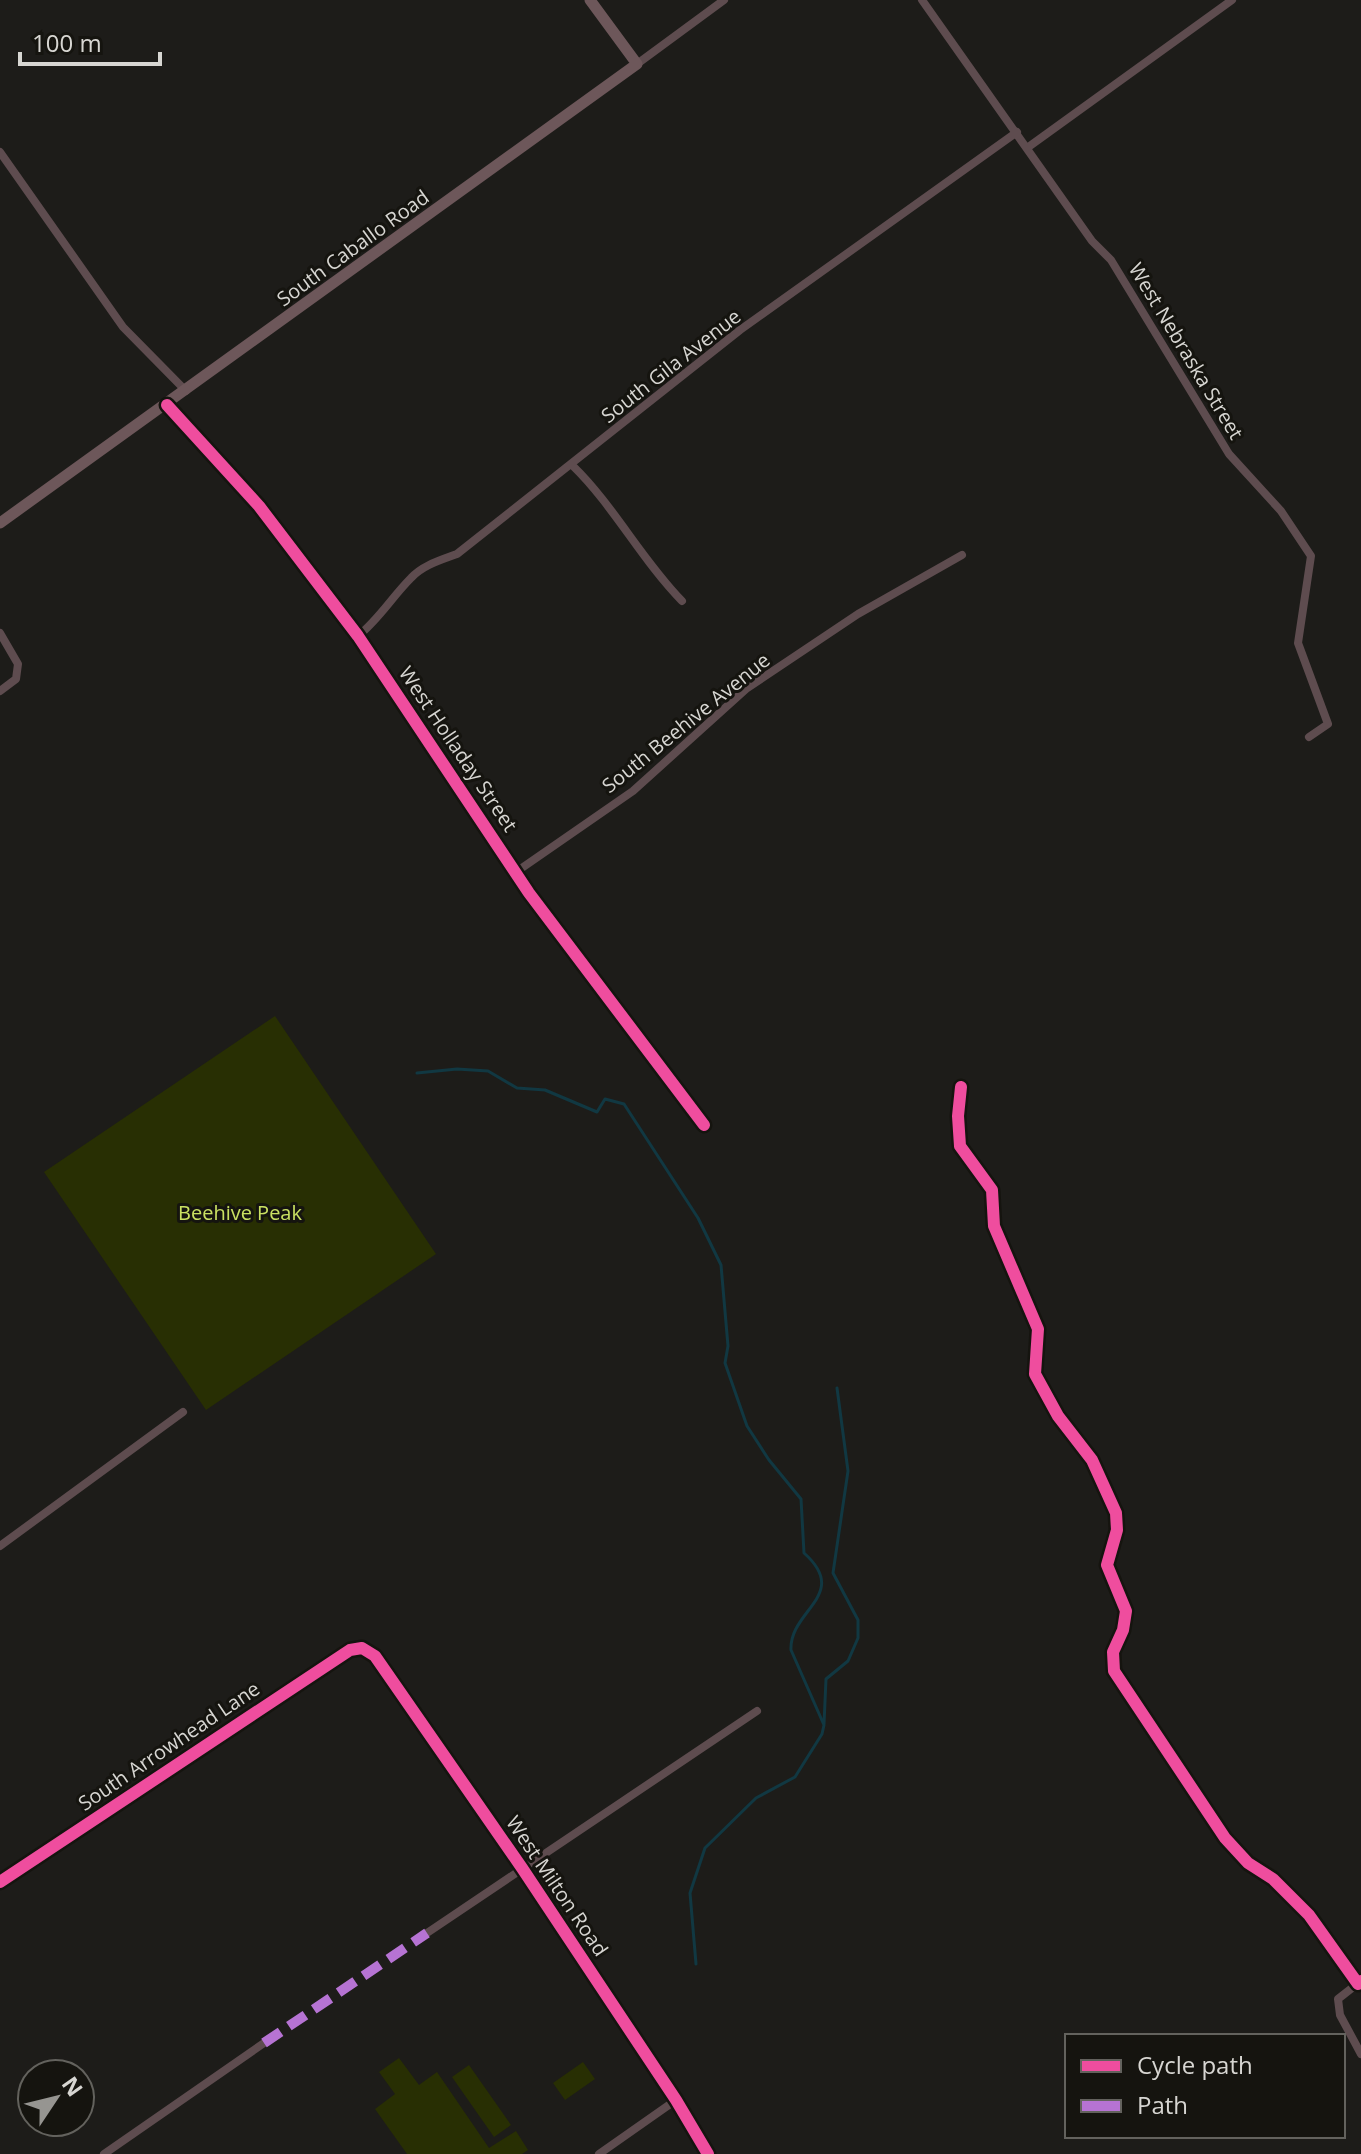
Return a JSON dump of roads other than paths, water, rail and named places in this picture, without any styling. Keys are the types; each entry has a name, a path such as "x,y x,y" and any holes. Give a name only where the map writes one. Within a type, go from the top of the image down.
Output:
{"street":[{"path":"590,0 637,64"},
{"name":"South Caballo Road","path":"0,523 724,0"},
{"name":"West Nebraska Street","path":"922,0 1092,241 1111,260 1229,454 1281,511 1311,556 1298,643 1328,724 1309,737"},
{"path":"1027,148 1232,0"},
{"name":"South Gila Avenue","path":"358,636 379,619 411,578 425,567 457,554 573,466 740,330 1017,132"},
{"path":"0,152 123,327 186,391"},
{"name":"West Holladay Street","path":"167,405 259,506 358,636 516,872 704,1125"},
{"path":"573,466 591,484 653,571 682,601"},
{"name":"South Beehive Avenue","path":"516,872 633,791 746,689 858,614 962,555"},
{"path":"0,633 18,664 16,679 0,691"},
{"path":"961,1087 958,1116 960,1146 992,1190 994,1226 1038,1329 1035,1374 1038,1383 1058,1416 1092,1460 1116,1513 1117,1530 1107,1565 1126,1611 1123,1630 1113,1652 1114,1671 1225,1838 1248,1863 1273,1879 1309,1915 1359,1983 1338,1999 1340,2015 1361,2054"},
{"path":"0,1546 183,1412"},
{"name":"West Milton Road","path":"362,1648 375,1656 522,1868 676,2100 708,2154"},
{"name":"South Arrowhead Lane","path":"0,1882 337,1658 350,1650 362,1648"},
{"path":"427,1933 757,1711"},
{"path":"104,2154 264,2043"},
{"path":"599,2154 676,2100"}],"waterway":[{"path":"417,1073 457,1069 488,1071 517,1088 545,1090 597,1112 605,1099 624,1104 698,1218 721,1265 728,1346 725,1363 747,1426 769,1460 801,1499 804,1553 817,1568 822,1580 820,1592 793,1636 791,1650 824,1725 822,1734 795,1777 756,1798 705,1848 690,1893 696,1964"},
{"path":"824,1724 826,1679 848,1661 858,1638 858,1620 833,1573 848,1471 837,1388"}],"park label":[{"name":"Beehive Peak","path":"240,1213"}]}
